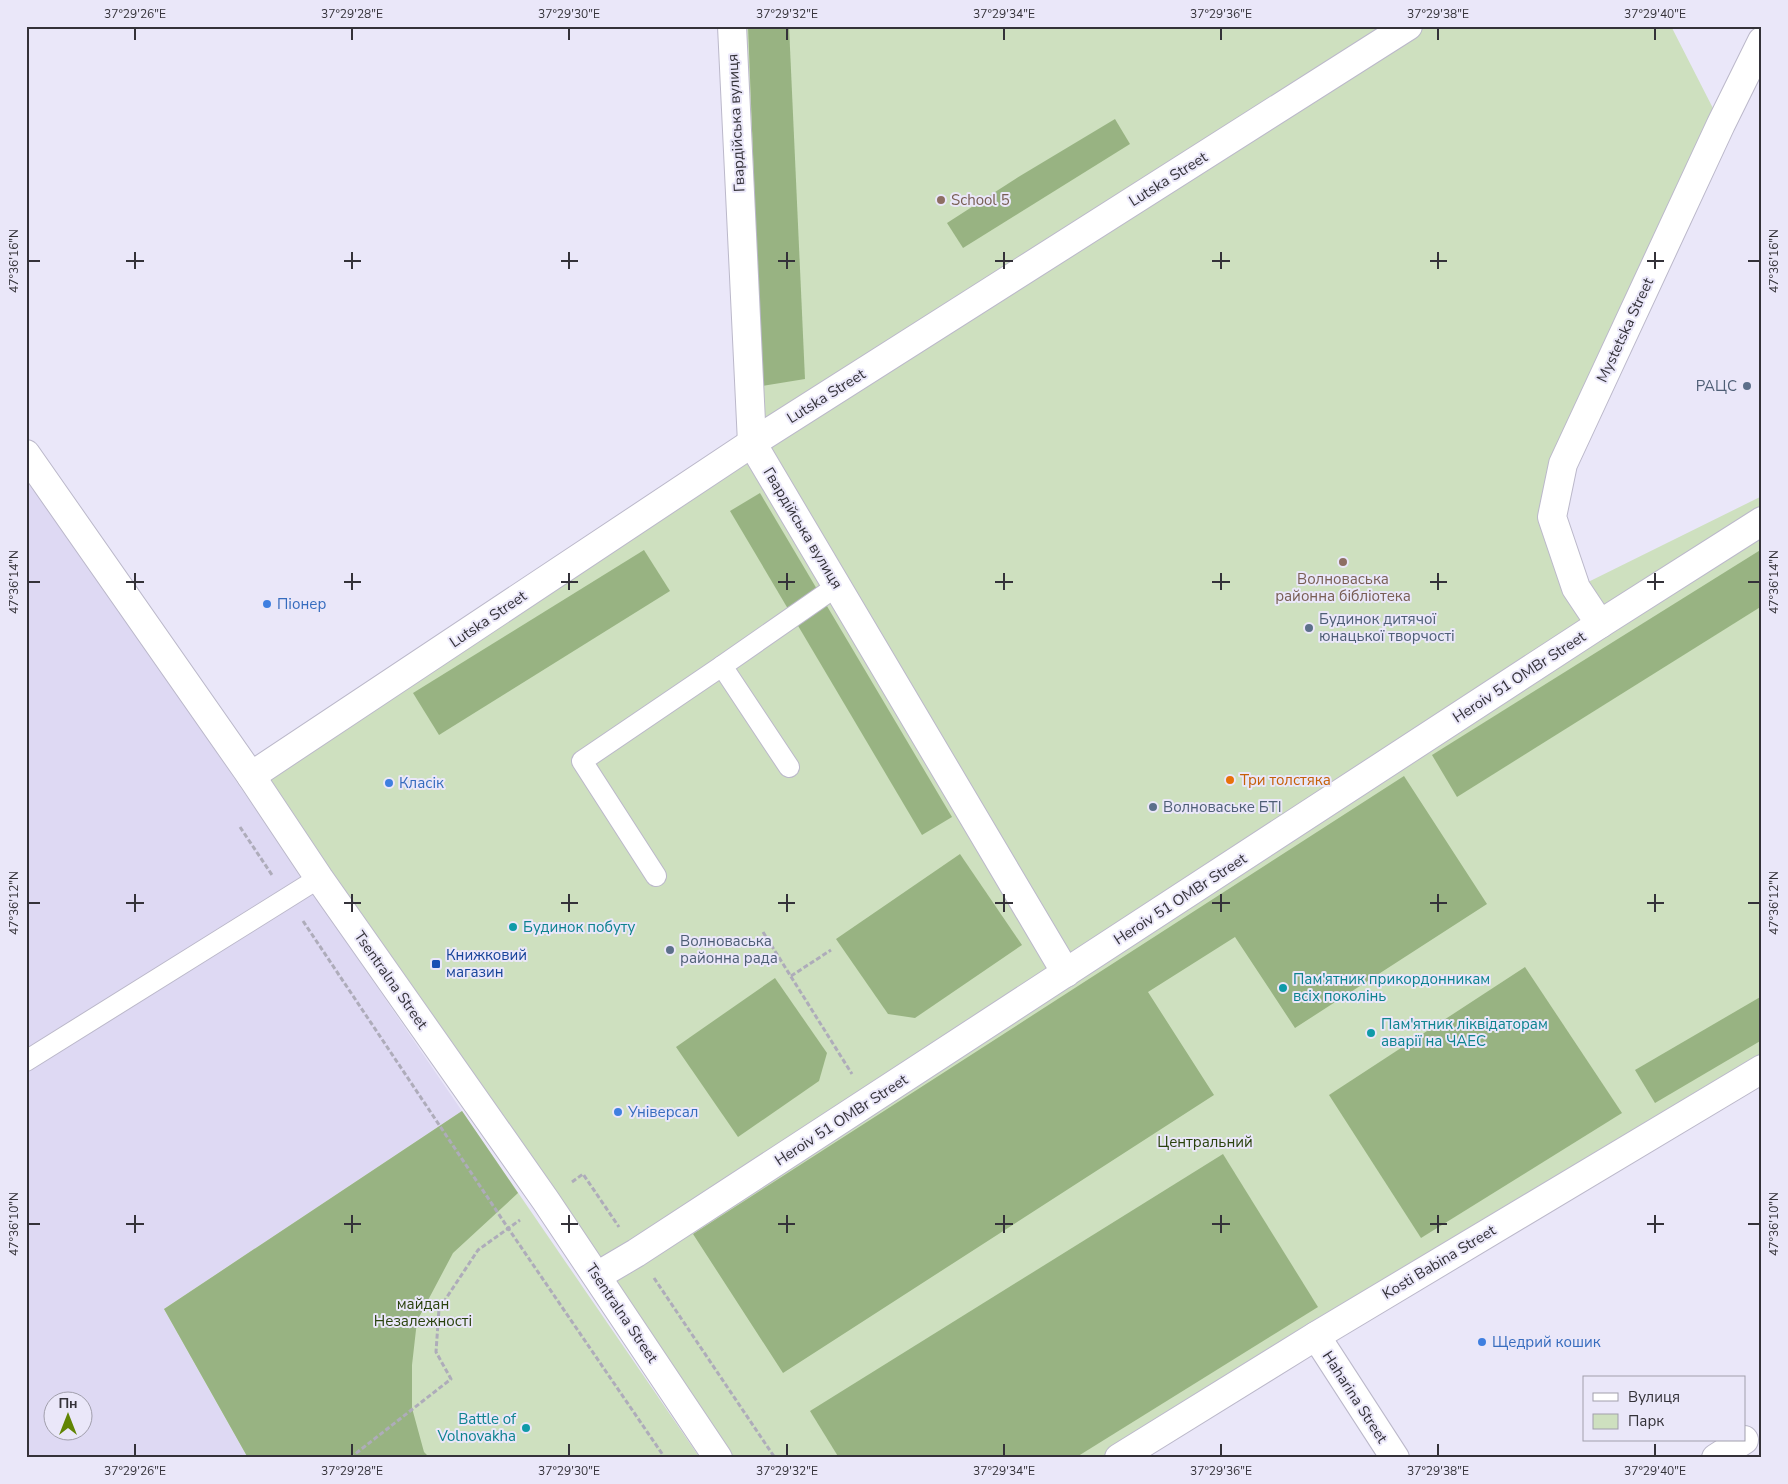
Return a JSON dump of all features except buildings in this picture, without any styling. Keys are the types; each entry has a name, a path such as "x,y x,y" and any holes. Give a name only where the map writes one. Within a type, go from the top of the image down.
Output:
{"street":[{"name":"Гвардійська вулиця","path":"732,26 752,444 1066,973"},
{"name":"Lutska Street","path":"251,776 752,444 1408,26"},
{"name":"Mystetska Street","path":"1600,624 1576,588 1552,517 1563,464 1716,133 1762,41"},
{"name":"Tsentralna Street","path":"26,454 251,776 319,878 546,1201 718,1458"},
{"name":"Heroiv 51 OMBr Street","path":"597,1276 636,1253 1600,624 1762,521"},
{"name":"Kosti Babina Street","path":"1119,1458 1316,1336 1762,1069"},
{"name":"Haharina Street","path":"1316,1336 1395,1458"},
{"path":"1746,1439 1762,1429"},
{"path":"1716,1458 1741,1442"}],"lane":[{"path":"656,876 582,761 837,586"},
{"path":"722,666 789,767"},
{"path":"26,1060 319,878"}],"path":[{"path":"240,827 508,1228 665,1458"},
{"path":"763,932 869,1101"},
{"path":"790,976 831,950"},
{"path":"350,1458 451,1379 436,1352 439,1309 478,1250 583,1174 775,1458"}],"shaded area":[{"path":"26,474 462,1111 164,1309 248,1458 26,1458"}],"green space":[{"name":"Центральний","path":"732,26 1671,26 1721,124 1552,517 1576,588 1762,496 1762,1069 1119,1458 734,1458 261,769 752,443"},
{"path":"748,26 789,26 805,379 762,386"},
{"path":"1115,119 1130,144 963,248 947,223 1020,176"},
{"path":"760,493 952,817 922,835 730,511"},
{"path":"1762,549 1762,606 1457,797 1432,755"},
{"path":"644,550 670,591 439,735 413,693"},
{"path":"1404,776 1487,904 1295,1028 1235,937 1148,992 1214,1095 783,1373 693,1234"},
{"path":"960,854 1022,945 915,1018 888,1014 836,939"},
{"path":"1525,967 1622,1113 1421,1238 1329,1095"},
{"path":"775,978 827,1053 819,1081 738,1137 676,1047"},
{"path":"1762,996 1762,1040 1655,1103 1635,1070"},
{"name":"майдан Незалежності","path":"462,1111 700,1458 248,1458 164,1309"},
{"path":"462,1111 518,1193 453,1253 417,1321 412,1365 412,1408 424,1452 430,1458 248,1458 164,1309"},
{"path":"1223,1154 1318,1307 1075,1458 839,1458 810,1411"}],"place":[{"name":"School 5","path":"941,200"},
{"name":"РАЦС","path":"1747,386"},
{"name":"Волноваська районна бібліотека","path":"1343,562"},
{"name":"Піонер","path":"267,604"},
{"name":"Будинок дитячої юнацької творчості","path":"1309,628"},
{"name":"Три толстяка","path":"1230,780"},
{"name":"Класік","path":"389,783"},
{"name":"Волноваське БТІ","path":"1153,807"},
{"name":"Будинок побуту","path":"513,927"},
{"name":"Волноваська районна рада","path":"670,950"},
{"name":"Книжковий магазин","path":"436,964"},
{"name":"Пам'ятник прикордонникам всіх поколінь","path":"1283,988"},
{"name":"Пам'ятник ліквідаторам аварії на ЧАЕС","path":"1371,1033"},
{"name":"Універсал","path":"618,1112"},
{"name":"Щедрий кошик","path":"1482,1342"},
{"name":"Battle of Volnovakha","path":"526,1428"}]}
